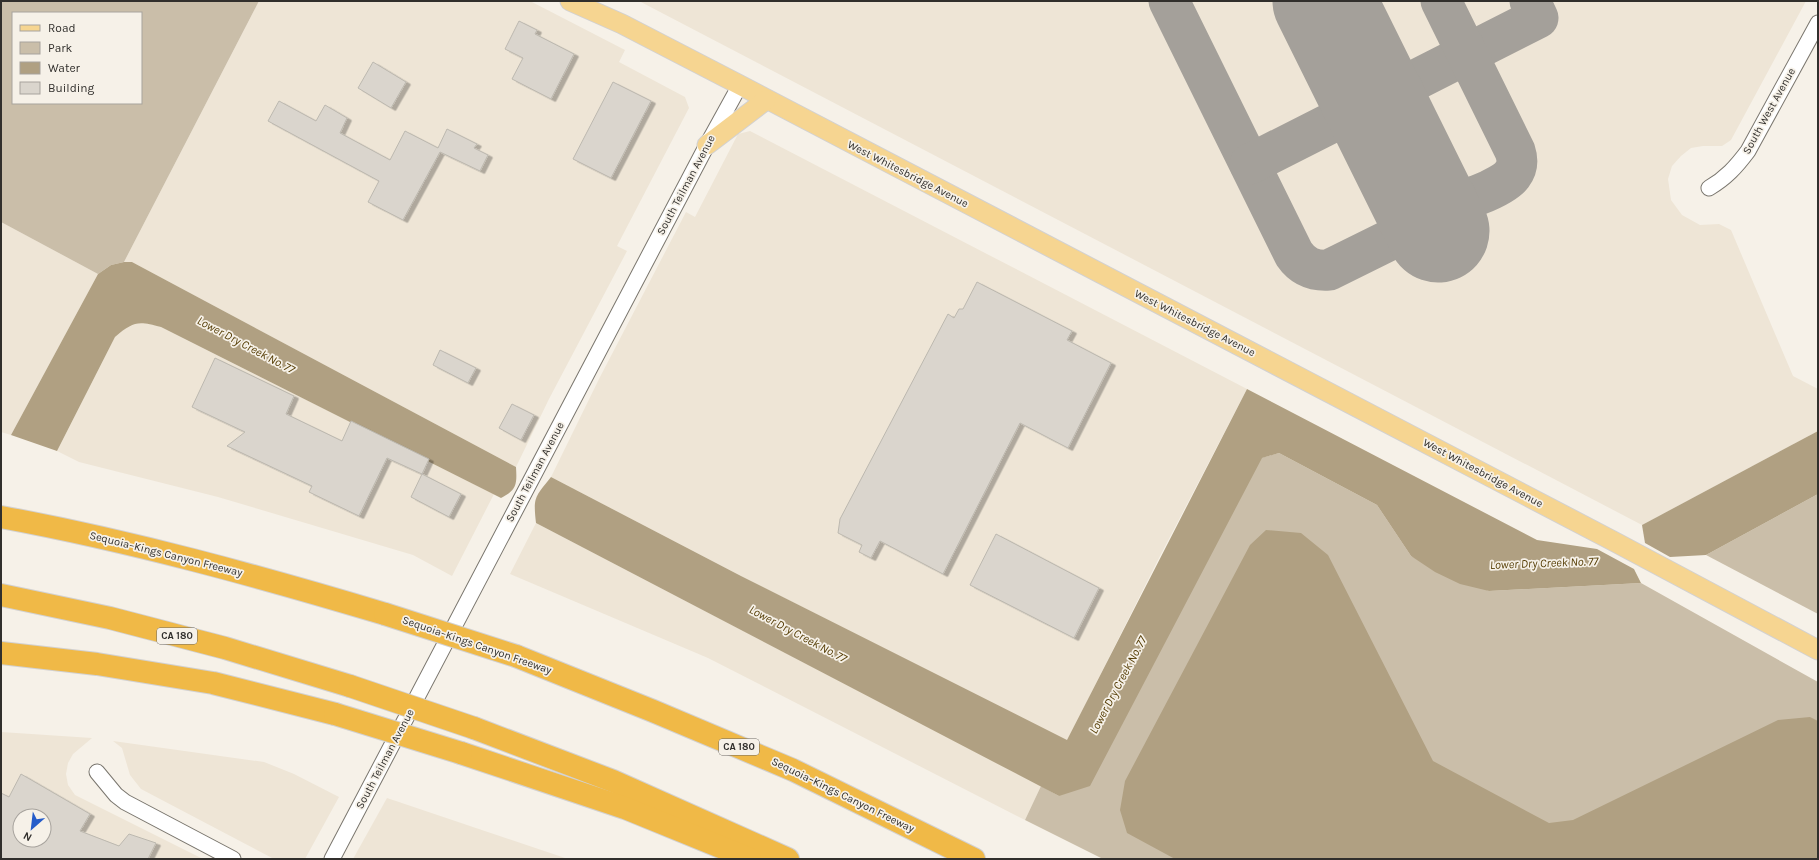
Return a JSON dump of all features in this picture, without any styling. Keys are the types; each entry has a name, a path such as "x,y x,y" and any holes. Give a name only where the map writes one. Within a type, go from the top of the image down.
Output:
{"highway":[{"path":"1,510 136,545"},
{"name":"Sequoia–Kings Canyon Freeway","path":"1,517 136,545 259,576 516,656 653,711 793,770 974,859"},
{"name":"CA 180","path":"1,595 110,618 225,648 350,686 474,728 613,781 788,859"},
{"path":"1,653 96,664 213,683 335,714 461,753 625,808 750,859"},
{"path":"1,661 96,664"}],"main road":[{"name":"West Whitesbridge Avenue","path":"570,1 622,24 740,85 766,100 1616,542 1818,650"},
{"path":"592,1 622,24"},
{"path":"707,145 766,100"}],"street":[{"name":"South West Avenue","path":"1709,188 1724,179 1736,167 1748,151 1818,23"},
{"name":"South Teilman Avenue","path":"332,859 707,145 740,85"},
{"path":"97,772 116,796 125,802 233,859"}],"shaded area":[{"path":"259,1 530,1 625,50 619,62 685,97 689,108 617,246 627,251 549,399 516,467 132,262 124,262"},
{"path":"639,1 1806,1 1731,140 1722,146 1703,146 1691,148 1672,166 1668,179 1671,200 1682,215 1700,225 1719,224 1731,230 1793,376 1818,389 1818,431 1642,525"},
{"path":"750,131 1247,389 1160,556 1067,741 741,576 551,477 600,377 686,212 695,217 738,134"},
{"path":"1,222 98,274 11,435 1,432"},
{"path":"141,322 161,327 494,494 452,576 413,555 218,497 79,462 57,451 115,337 127,327"},
{"path":"536,523 1041,786 1025,820 708,658 510,574"},
{"path":"1,732 92,738 73,754 68,763 66,774 68,785 75,795 203,859 1,859"},
{"path":"113,741 264,762 294,774 339,797 305,859 274,859 141,789 130,775 122,748"},
{"path":"387,798 568,859 353,859"}],"green space":[{"path":"1,1 259,1 124,262 111,265 98,274 1,222"},
{"path":"1279,453 1377,505 1411,556 1489,591 1641,583 1818,682 1818,859 1103,859 1025,820 1041,786 1059,796 1261,458"},
{"path":"1818,494 1818,614 1706,555"}],"water":[{"name":"Lower Dry Creek No. 77","path":"132,262 516,467 515,486 510,492 501,498 161,327 141,323 132,325 115,337 57,451 11,435 98,274 111,265"},
{"name":"Lower Dry Creek No. 77","path":"1247,389 1537,540 1597,549 1634,569 1641,583 1489,591 1460,584 1435,572 1411,556 1377,505 1279,453 1262,458 1090,786 1059,796 536,523 536,498 538,493 551,477 741,576 1067,740"},
{"path":"1818,431 1818,494 1706,555 1670,557 1645,543 1642,525"},
{"path":"1266,530 1301,533 1328,555 1433,761 1549,823 1573,820 1778,720 1810,717 1818,721 1818,859 1175,859 1127,833 1120,810 1125,781 1250,545"}],"building":[{"path":"519,21 537,30 535,34 574,54 551,99 512,79 523,58 505,49"},
{"path":"373,62 406,82 391,108 358,88"},
{"path":"613,82 651,101 611,178 573,159"},
{"path":"279,101 316,121 325,105 347,118 340,133 390,160 405,131 438,148 447,129 477,144 474,148 488,155 480,171 440,152 403,220 368,202 379,181 268,121"},
{"path":"977,282 1072,331 1067,340 1111,363 1068,448 1020,423 943,574 880,541 871,558 859,552 862,545 838,533 840,519 948,314 954,318 959,309 963,309"},
{"path":"440,350 476,368 468,383 433,365"},
{"path":"215,358 294,396 286,414 342,441 351,421 429,459 422,474 387,458 359,516 309,492 312,486 227,446 245,432 192,407"},
{"path":"512,404 534,415 521,440 499,428"},
{"path":"422,474 461,494 449,517 411,497"},
{"path":"996,534 1099,588 1074,638 970,585"},
{"path":"21,774 90,814 80,831 119,846 129,834 156,843 148,859 1,859 1,793 9,797"}],"taxiway":[{"path":"1169,1 1294,254 1305,265 1318,270 1329,270 1408,231 1414,224 1419,210 1418,197 1410,174"},
{"path":"1410,174 1420,187 1432,198 1442,202 1449,202 1458,201 1490,190 1507,180 1514,172 1516,166 1517,157 1515,151 1441,1"},
{"path":"1250,164 1538,18 1530,1"}],"runway":[{"path":"1324,1 1438,231"}]}
